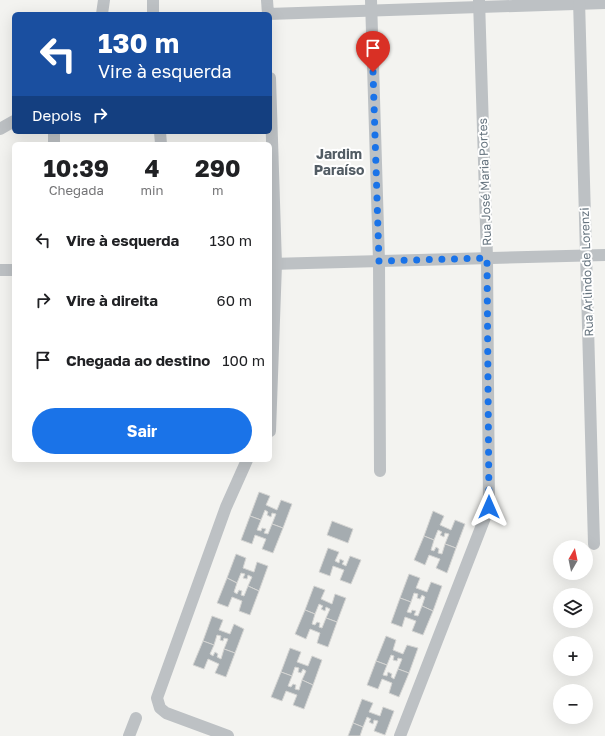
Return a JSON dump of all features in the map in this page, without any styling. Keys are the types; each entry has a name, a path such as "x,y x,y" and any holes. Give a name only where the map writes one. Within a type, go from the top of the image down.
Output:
{"street":[{"path":"102,12 104,0"},
{"path":"153,0 153,12"},
{"path":"267,0 268,12"},
{"path":"272,14 371,5 579,2 605,3"},
{"name":"Rua Arlindo de Lorenzi","path":"579,2 594,544"},
{"name":"Rua José Maria Portes","path":"400,736 489,507 487,258 479,3"},
{"path":"371,5 379,261 380,471"},
{"path":"0,129 12,122"},
{"path":"272,202 272,319"},
{"path":"273,264 605,256"},
{"path":"0,270 12,270"},
{"path":"228,736 166,713 160,708 157,698 226,507 245,462"},
{"path":"129,736 136,718"}],"building":[{"path":"259,492 270,496 266,505 277,510 281,500 292,504 283,528 272,524 276,514 272,513 271,517 267,515 268,512 265,510 261,520 250,516"},
{"path":"433,511 444,516 440,525 451,530 455,520 465,524 456,548 445,544 449,534 445,533 444,537 440,535 442,532 438,530 434,540 424,536"},
{"path":"250,516 261,520 257,530 261,531 262,528 266,529 264,533 268,534 272,524 283,528 273,553 262,549 266,539 255,535 252,544 241,540"},
{"path":"332,521 353,529 348,543 327,535"},
{"path":"424,536 434,540 431,550 434,551 436,547 439,549 438,553 442,554 445,544 456,548 447,573 436,568 440,559 429,555 425,565 414,560"},
{"path":"328,548 339,552 335,561 339,563 340,559 344,561 342,564 346,566 350,556 361,560 351,584 340,580 344,570 333,566 330,576 319,572"},
{"path":"236,554 246,558 243,568 254,572 257,562 268,566 259,591 248,586 252,577 248,575 247,579 243,578 245,574 241,573 237,583 227,578"},
{"path":"409,574 420,578 416,588 427,592 431,582 442,586 433,611 422,606 425,597 422,595 420,599 417,598 418,594 414,593 411,602 400,598"},
{"path":"227,578 237,583 234,592 237,594 239,590 242,591 241,595 244,596 248,586 259,591 250,615 239,611 242,601 232,597 228,607 217,603"},
{"path":"314,586 325,590 321,599 332,604 335,594 346,598 337,622 326,618 330,609 326,607 325,611 321,609 323,606 319,604 315,614 305,610"},
{"path":"400,598 411,602 407,612 411,613 412,610 416,611 414,615 418,616 422,606 433,611 423,635 412,631 416,621 405,617 402,627 391,623"},
{"path":"305,610 315,614 312,624 315,625 317,622 320,623 319,627 322,628 326,618 337,622 328,647 317,643 320,633 310,629 306,639 295,634"},
{"path":"212,616 223,620 219,630 230,634 234,624 244,629 235,653 224,649 228,639 224,638 223,641 220,640 221,636 217,635 214,645 203,641"},
{"path":"386,636 396,640 393,650 403,654 407,645 418,648 409,673 398,669 402,659 398,658 397,661 393,660 394,656 391,655 387,665 376,661"},
{"path":"203,641 214,645 210,654 213,656 215,652 218,654 217,657 221,659 224,649 235,653 226,677 215,673 219,664 208,659 204,669 193,665"},
{"path":"290,648 301,652 297,662 308,666 312,656 322,660 313,685 302,680 306,671 303,669 301,673 298,672 299,668 295,667 292,676 281,672"},
{"path":"376,661 387,665 383,675 387,676 388,672 392,674 391,677 394,679 398,669 409,673 399,697 389,693 392,683 382,679 378,689 367,685"},
{"path":"281,672 292,676 288,686 291,687 293,684 296,685 295,689 299,690 302,680 313,685 304,709 293,705 297,695 286,691 282,701 271,697"},
{"path":"362,699 373,703 369,712 380,716 383,707 394,711 385,735 374,731 378,721 374,720 373,724 369,722 371,719 367,717 363,727 353,723"},
{"path":"353,723 363,727 360,736 348,736"}],"district":[{"name":"Jardim Paraíso","path":"339,162"}],"route":[{"path":"373,72 379,261 487,258 489,507"}]}
